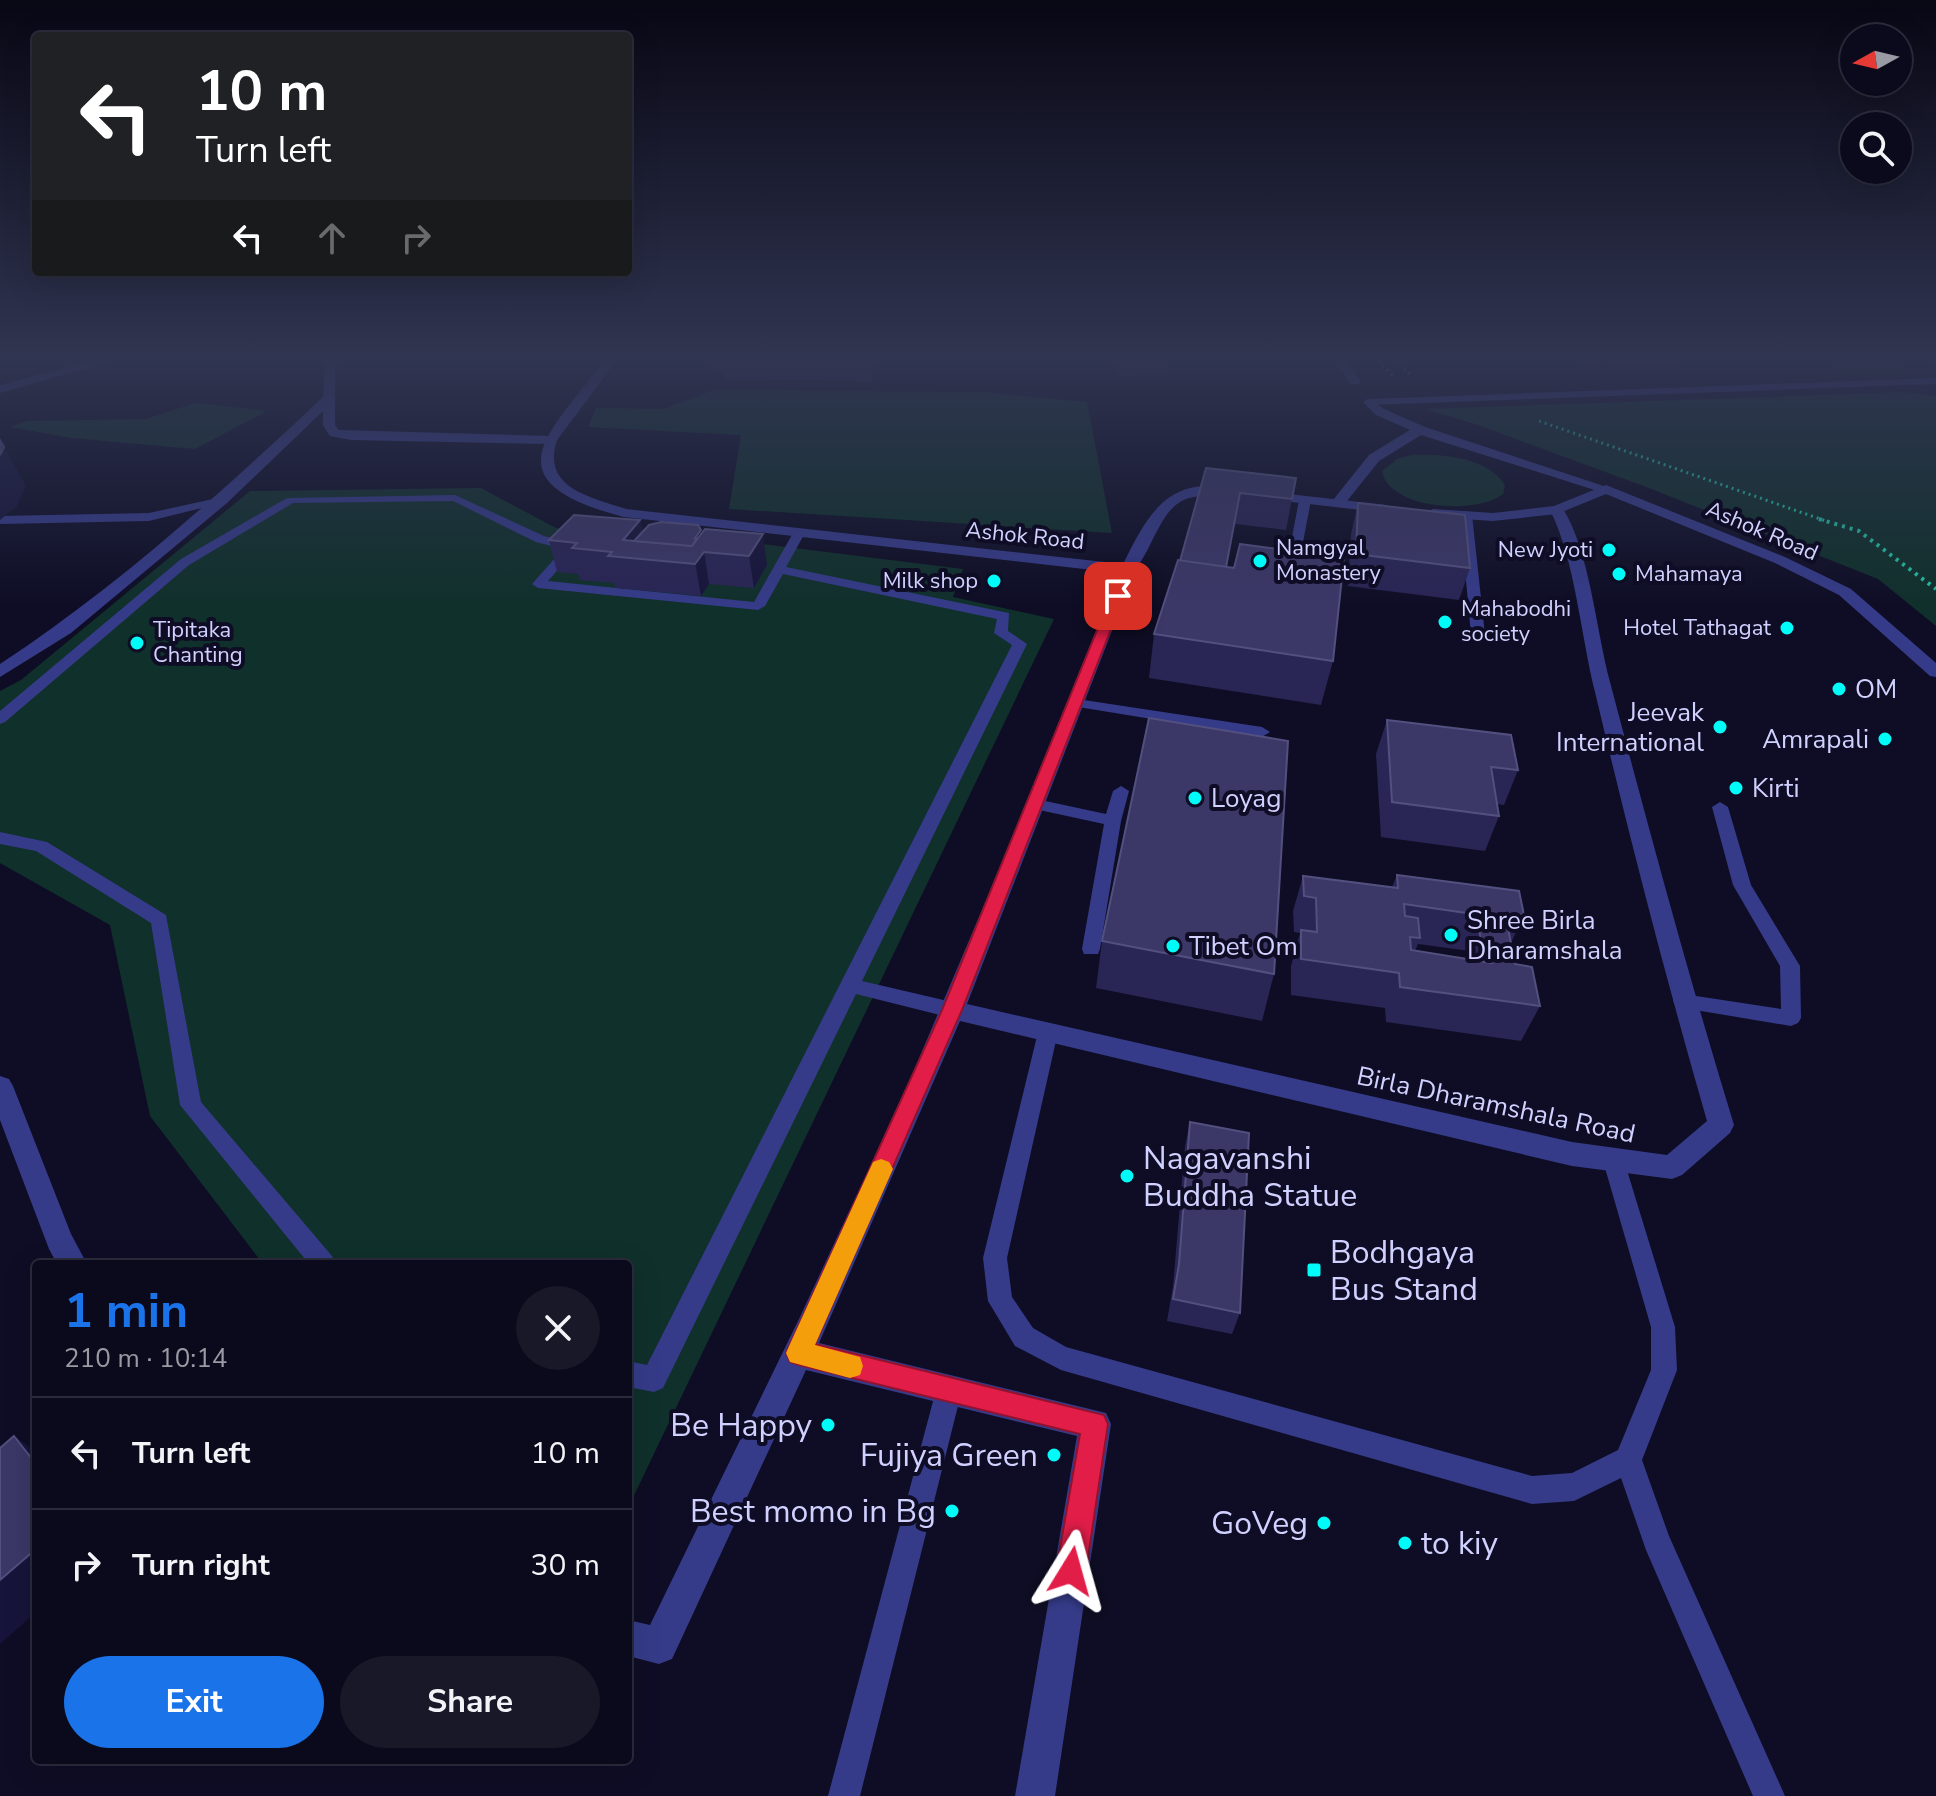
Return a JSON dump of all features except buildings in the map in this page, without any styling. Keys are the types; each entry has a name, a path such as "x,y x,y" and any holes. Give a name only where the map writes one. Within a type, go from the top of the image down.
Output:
{"street":[{"path":"0,672 65,629 222,500 285,440"},
{"path":"542,440 551,440"},
{"name":"Ashok Road","path":"551,440 545,450 544,465 556,484 580,498 624,513 1128,569"},
{"path":"1338,503 1374,458 1404,440"},
{"name":"Ashok Road","path":"1451,440 1606,489 1780,560 1845,592 1936,672"},
{"path":"632,1639 659,1646 799,1353 952,1010 1128,569 1160,511 1174,497 1200,488 1415,512 1493,517 1557,510 1606,489"},
{"name":"Birla Dharamshala Road","path":"952,1010 1614,1161 1672,1167 1721,1125 1683,1001 1582,607 1566,522 1557,510"},
{"path":"0,1086 59,1240 70,1260"},
{"path":"799,1353 1095,1424 1035,1796"}],"lane":[{"path":"0,719 185,562 291,500 455,498 540,539 571,547 538,584 758,606 799,533"},
{"path":"0,520 149,517 222,500"},
{"path":"1289,588 1305,500"},
{"path":"1466,515 1478,635"},
{"path":"632,1375 654,1379 1020,644 1001,633 1004,616 778,569"},
{"path":"1077,703 1262,732"},
{"path":"1091,949 1121,791"},
{"path":"1036,804 1113,821"},
{"path":"1683,1001 1791,1018 1790,966 1742,885 1720,807"},
{"path":"0,838 41,846 160,920 191,1105 321,1260"},
{"path":"852,986 952,1010"},
{"path":"1048,1032 995,1258 1000,1301 1024,1337 1061,1358 1532,1490 1574,1487 1628,1460"},
{"path":"1614,1161 1663,1327 1664,1370 1628,1460 1656,1540 1769,1796"},
{"path":"844,1796 949,1390"}],"path":[{"path":"1587,440 1770,504 1859,531 1936,589"}],"green space":[{"path":"92,440 212,440 195,449"},
{"path":"740,440 1094,440 1112,533 729,509"},
{"path":"1518,440 1936,440 1936,626 1878,579"},
{"path":"1412,455 1463,459 1487,468 1505,485 1503,494 1491,501 1455,506 1435,505 1400,494 1388,484 1382,471 1397,459"},
{"path":"481,488 556,528 754,543 963,569 953,597 1054,619 632,1500 632,1260 260,1260 150,1116 110,925 0,863 0,691 21,680 250,491"}],"slow traffic":[{"path":"850,1366 799,1353 881,1169"}],"place":[{"name":"New Jyoti","path":"1609,550"},
{"name":"Namgyal Monastery","path":"1260,561"},
{"name":"Mahamaya","path":"1619,574"},
{"name":"Milk shop","path":"994,581"},
{"name":"Mahabodhi society","path":"1445,622"},
{"name":"Hotel Tathagat","path":"1787,628"},
{"name":"Tipitaka Chanting","path":"137,643"},
{"name":"OM","path":"1839,689"},
{"name":"Jeevak International","path":"1720,727"},
{"name":"Amrapali","path":"1885,739"},
{"name":"Kirti","path":"1736,788"},
{"name":"Loyag","path":"1195,798"},
{"name":"Shree Birla Dharamshala","path":"1451,935"},
{"name":"Tibet Om","path":"1173,946"},
{"name":"Nagavanshi Buddha Statue","path":"1127,1176"},
{"name":"Bodhgaya Bus Stand","path":"1314,1270"},
{"name":"Be Happy","path":"828,1425"},
{"name":"Fujiya Green","path":"1054,1455"},
{"name":"Best momo in Bg","path":"952,1511"},
{"name":"GoVeg","path":"1324,1523"},
{"name":"to kiy","path":"1405,1543"}],"route":[{"path":"1071,1571 1095,1424 799,1353 952,1010 1118,596"}]}
